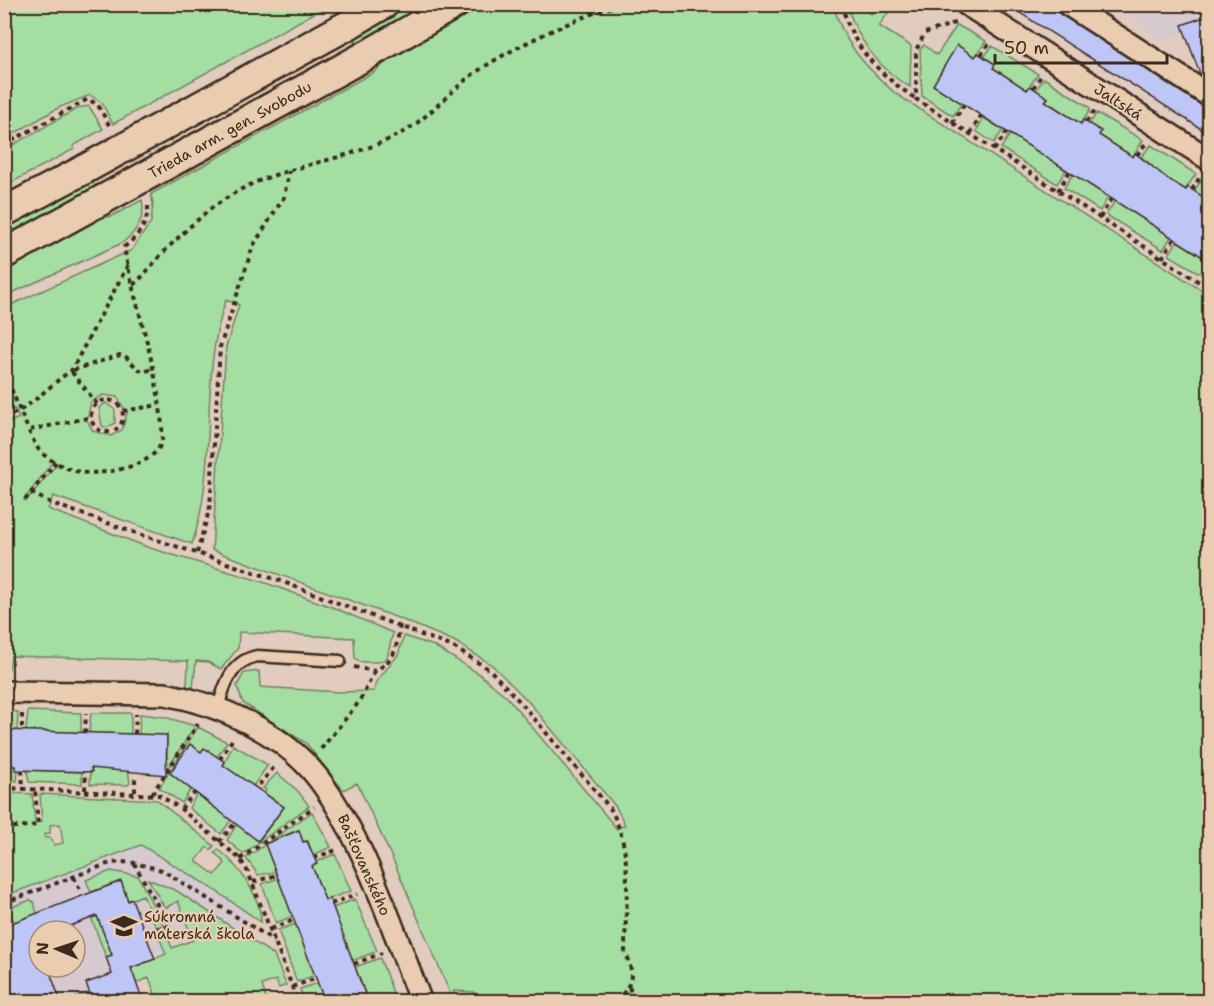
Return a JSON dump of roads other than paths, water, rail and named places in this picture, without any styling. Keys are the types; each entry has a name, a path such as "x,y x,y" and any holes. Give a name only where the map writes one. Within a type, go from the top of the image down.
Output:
{"street":[{"path":"4,212 384,4"},
{"name":"Trieda arm. gen. Svobodu","path":"4,254 365,56 455,4"},
{"path":"1067,4 1209,96"},
{"name":"Jaltská","path":"964,13 1206,167"},
{"name":"Bašťovanského","path":"4,692 165,694 218,708 289,750 309,769 336,805 353,836 421,1002"}],"lane":[{"path":"218,708 225,683 244,659 256,656 340,661"}],"place":[{"name":"Súkromná materská škola","path":"124,926"}]}
